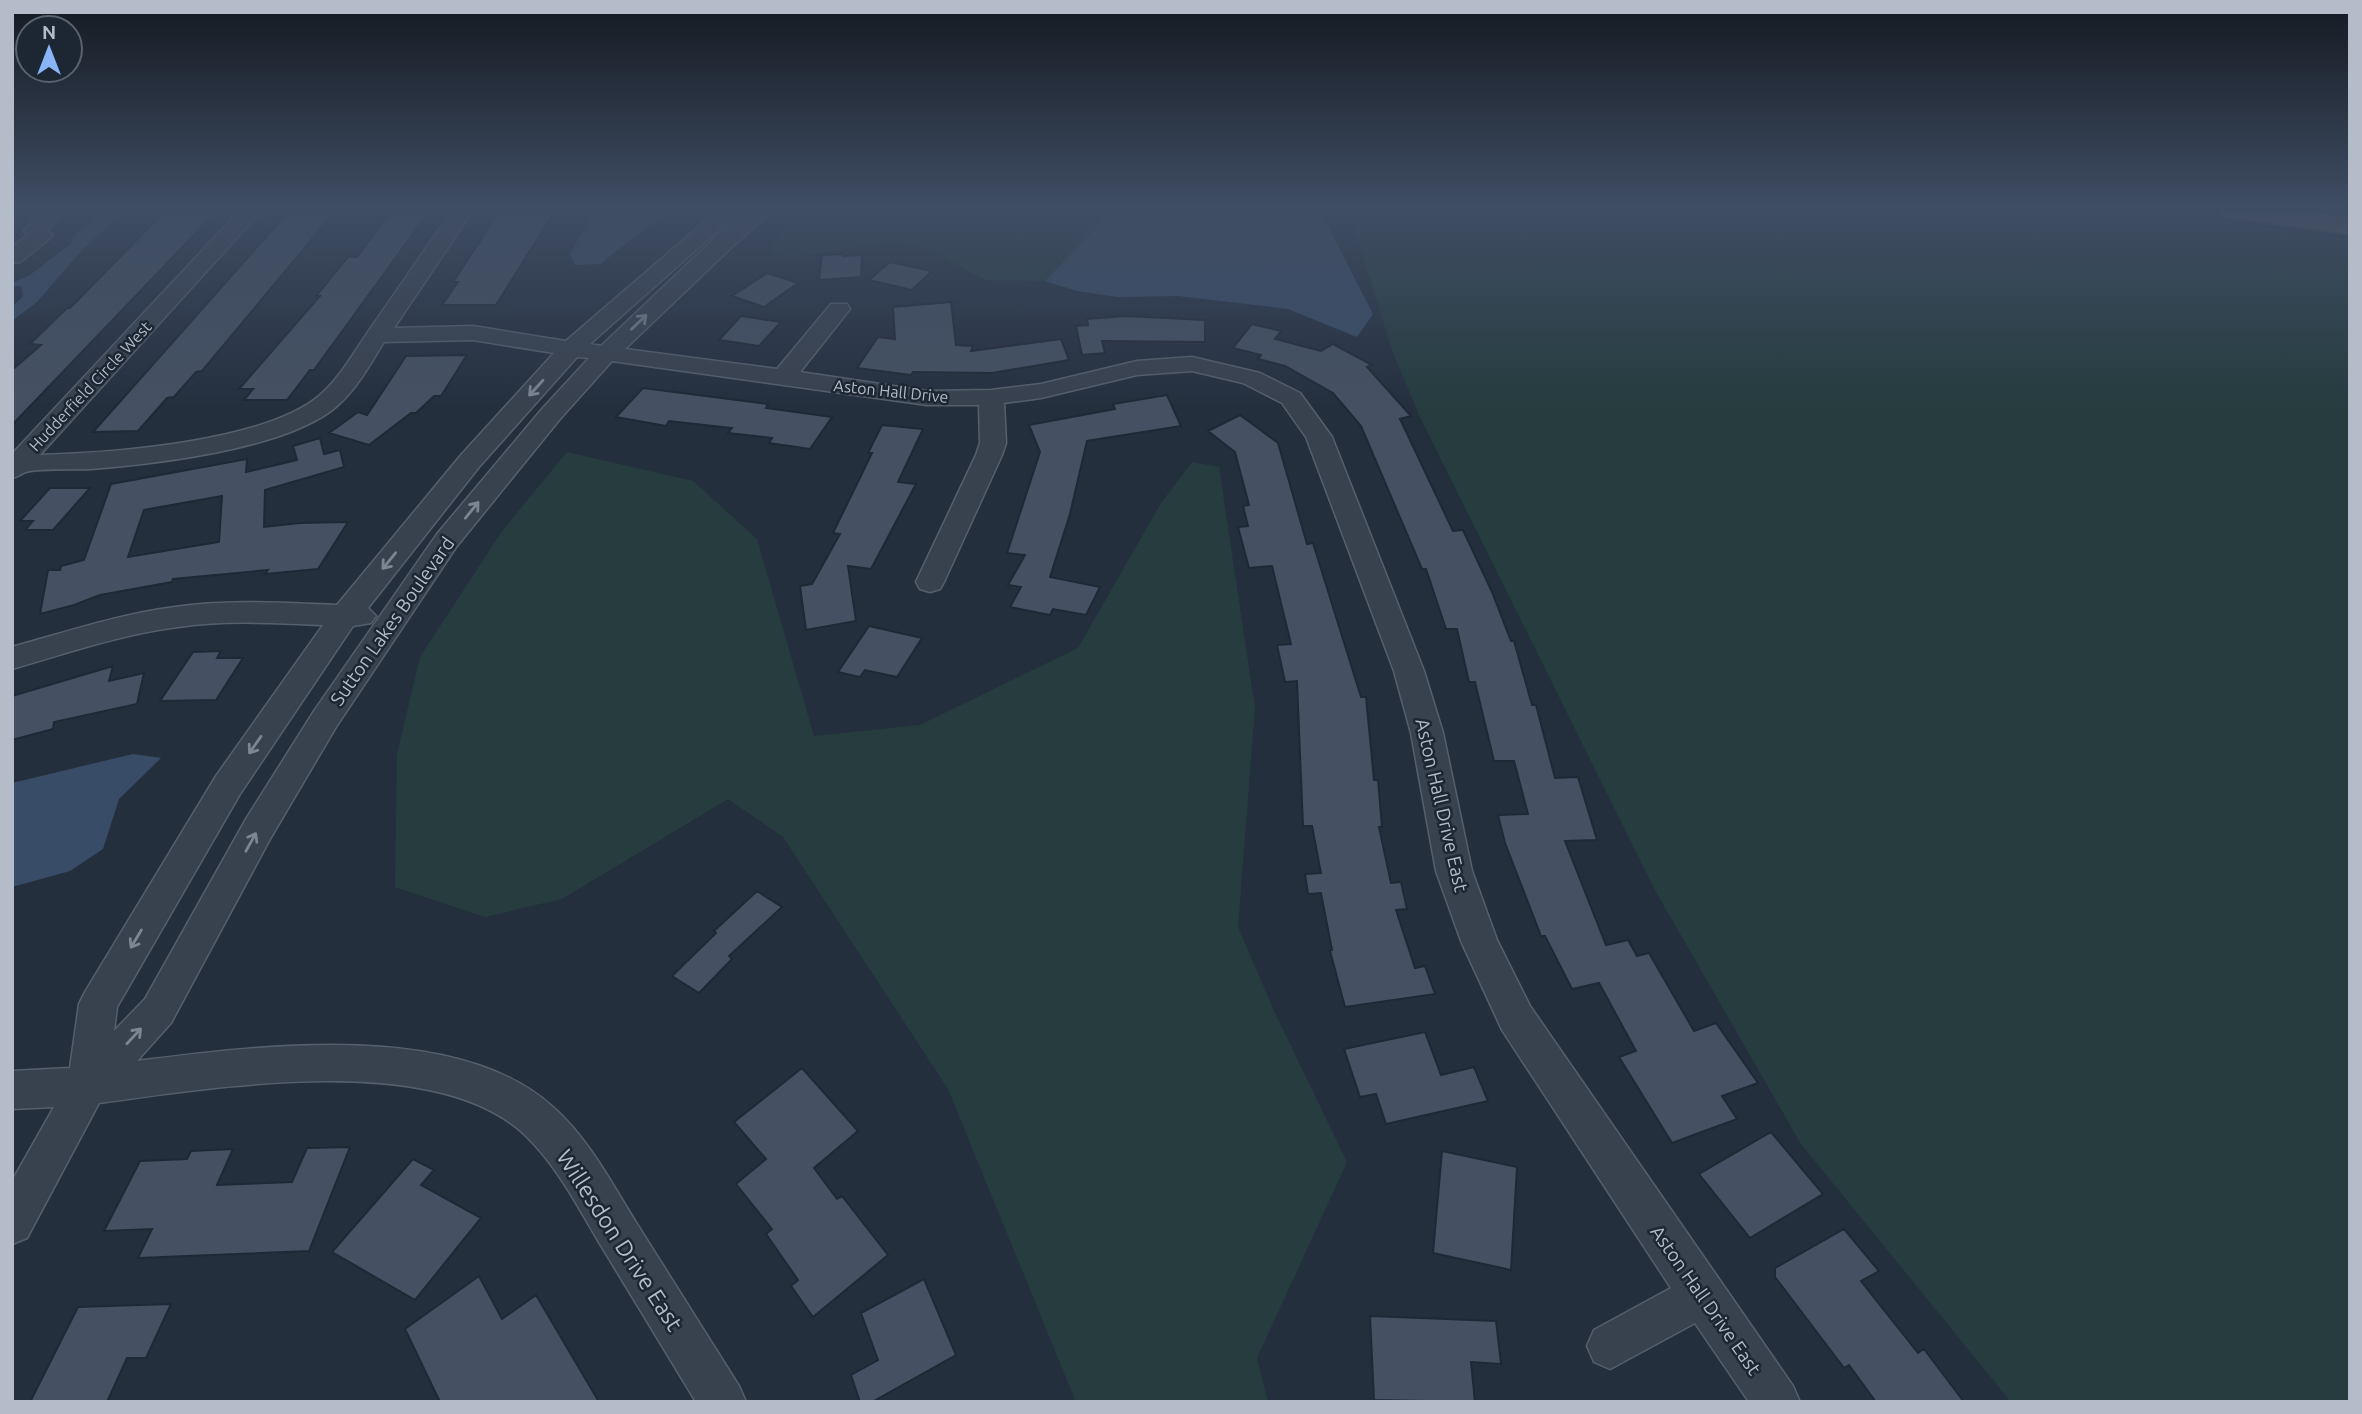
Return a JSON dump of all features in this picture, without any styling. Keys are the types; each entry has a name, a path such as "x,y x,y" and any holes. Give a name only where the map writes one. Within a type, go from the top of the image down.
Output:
{"street":[{"name":"Hudderfield Circle West","path":"15,467 192,275"},
{"path":"15,467 136,458 281,428 305,418 320,409 341,388 419,275"},
{"name":"Sutton Lakes Boulevard","path":"87,1086 98,1004 228,785 345,616 470,461 571,349 655,275"},
{"name":"Sutton Lakes Boulevard","path":"12,1223 87,1086 158,1011 258,829 325,719 447,540 551,414 607,353 689,275"},
{"path":"783,377 839,309"},
{"name":"Aston Hall Drive","path":"379,335 456,331 927,398 991,397 1041,391 1137,368 1169,364 1215,368 1251,378"},
{"name":"Aston Hall Drive East","path":"1251,378 1291,398 1319,437 1409,671 1427,733 1454,871 1479,941 1511,1007 1702,1295 1777,1402"},
{"path":"930,582 993,443 991,397"},
{"path":"12,659 140,623 199,614 255,612 394,615"},
{"name":"Willesdon Drive East","path":"12,1090 87,1086 221,1069 357,1062 430,1072 498,1090 537,1119 573,1161 723,1402"},
{"path":"1610,1346 1702,1295"}],"green space":[{"path":"976,275 1051,275 1045,281 985,280"},
{"path":"1369,275 2350,275 2350,1402 2011,1402 1801,1144 1656,892 1419,415 1393,353"},
{"path":"567,452 693,481 757,539 814,736 920,725 1078,648 1161,503 1192,462 1219,467 1255,708 1238,927 1275,1013 1347,1162 1257,1358 1268,1402 1076,1402 948,1089 783,837 728,799 562,899 485,917 395,887 397,754 420,657 502,531"}],"water":[{"path":"30,275 60,275 37,302 12,321 12,307 23,296 21,286 12,286 14,282"},
{"path":"1051,275 1353,275 1373,314 1357,337 1288,309 1178,296 1118,297 1077,291 1045,281"},
{"path":"133,754 161,758 119,799 103,849 70,871 12,887 12,783"}],"building":[{"path":"102,275 156,275 12,425 12,370 41,345 30,344"},
{"path":"232,275 282,275 202,371 196,372 174,397 167,398 138,431 93,432"},
{"path":"333,275 383,275 314,370 310,370 287,400 244,400 253,389 239,389 320,296 316,296"},
{"path":"458,275 515,275 496,305 442,305 458,282 453,282"},
{"path":"764,275 773,275 798,283 764,307 732,296"},
{"path":"820,275 861,275 861,277 819,280"},
{"path":"875,275 928,275 912,290 869,280"},
{"path":"951,302 956,345 973,346 971,351 1061,339 1069,360 992,373 913,372 911,375 857,368 878,337 895,339 893,307"},
{"path":"741,316 781,322 759,346 719,340"},
{"path":"1125,316 1205,320 1205,342 1102,341 1105,353 1082,355 1076,326 1088,325 1087,319"},
{"path":"1252,324 1281,331 1275,339 1321,351 1333,344 1372,365 1367,367 1411,416 1400,419 1453,531 1463,530 1511,641 1514,641 1532,705 1536,705 1555,778 1578,777 1597,840 1565,841 1606,945 1628,940 1637,956 1649,953 1694,1031 1716,1023 1758,1083 1722,1096 1737,1119 1672,1143 1619,1057 1636,1051 1599,983 1572,989 1545,936 1541,936 1505,843 1498,815 1528,814 1514,761 1494,761 1475,682 1469,682 1457,629 1446,629 1426,569 1422,569 1361,426 1333,393 1285,366 1258,359 1261,355 1233,348"},
{"path":"467,355 441,396 434,396 416,413 411,413 369,445 329,433 358,412 367,415 406,356"},
{"path":"643,388 768,404 766,408 832,417 810,449 769,443 772,438 728,433 732,428 669,421 666,426 616,417"},
{"path":"1167,395 1181,426 1087,441 1070,514 1050,577 1100,587 1086,615 1053,609 1050,615 1010,607 1021,587 1008,585 1025,555 1007,553 1040,452 1029,425 1115,409 1113,404"},
{"path":"1240,415 1278,443 1307,544 1313,543 1361,697 1366,697 1374,780 1378,780 1382,827 1379,827 1391,883 1401,882 1407,909 1396,910 1415,968 1425,966 1435,994 1345,1007 1330,951 1332,950 1321,893 1308,894 1305,874 1321,873 1312,826 1303,826 1297,681 1285,682 1277,645 1291,644 1272,566 1249,568 1238,527 1248,526 1243,506 1249,505 1235,452 1208,431"},
{"path":"882,425 923,429 898,482 916,484 871,569 848,566 856,621 806,630 800,586 812,584 840,534 833,533 872,453 868,453"},
{"path":"320,438 324,454 340,450 344,467 265,490 264,527 348,522 318,569 265,574 268,570 173,579 172,582 100,595 40,614 48,570 60,570 61,566 84,560 111,484 247,459 246,472 297,460 293,446","holes":["222,496 219,542 128,557 144,510"]},
{"path":"50,488 90,488 53,530 25,530 33,521 20,521"},
{"path":"869,626 922,638 897,677 865,670 860,677 838,672"},
{"path":"221,651 217,658 243,658 216,700 160,701 193,652"},
{"path":"113,666 109,681 144,673 137,704 54,722 53,729 12,740 12,696"},
{"path":"757,891 782,907 729,956 732,959 699,993 672,976 716,933 714,931"},
{"path":"1425,1032 1441,1075 1474,1067 1488,1101 1386,1124 1376,1094 1360,1097 1344,1049"},
{"path":"802,1068 858,1131 814,1168 837,1199 842,1196 888,1255 813,1317 791,1286 798,1280 766,1234 772,1229 736,1184 766,1159 734,1122"},
{"path":"1771,1132 1823,1194 1750,1238 1699,1174"},
{"path":"350,1147 309,1251 138,1258 152,1229 104,1231 140,1161 187,1159 191,1151 233,1149 217,1185 292,1182 307,1148"},
{"path":"1442,1151 1517,1167 1511,1270 1433,1253"},
{"path":"413,1159 434,1170 421,1185 481,1218 415,1300 332,1252"},
{"path":"1844,1229 1879,1271 1861,1281 1918,1353 1924,1349 1964,1402 1876,1402 1849,1365 1844,1368 1775,1277 1775,1268"},
{"path":"479,1276 502,1319 536,1295 599,1402 440,1402 405,1329"},
{"path":"924,1279 956,1355 872,1402 860,1402 851,1375 878,1360 861,1313"},
{"path":"171,1304 146,1358 127,1358 107,1402 30,1402 78,1307"},
{"path":"1370,1316 1496,1321 1501,1364 1471,1362 1475,1402 1374,1400"}]}
